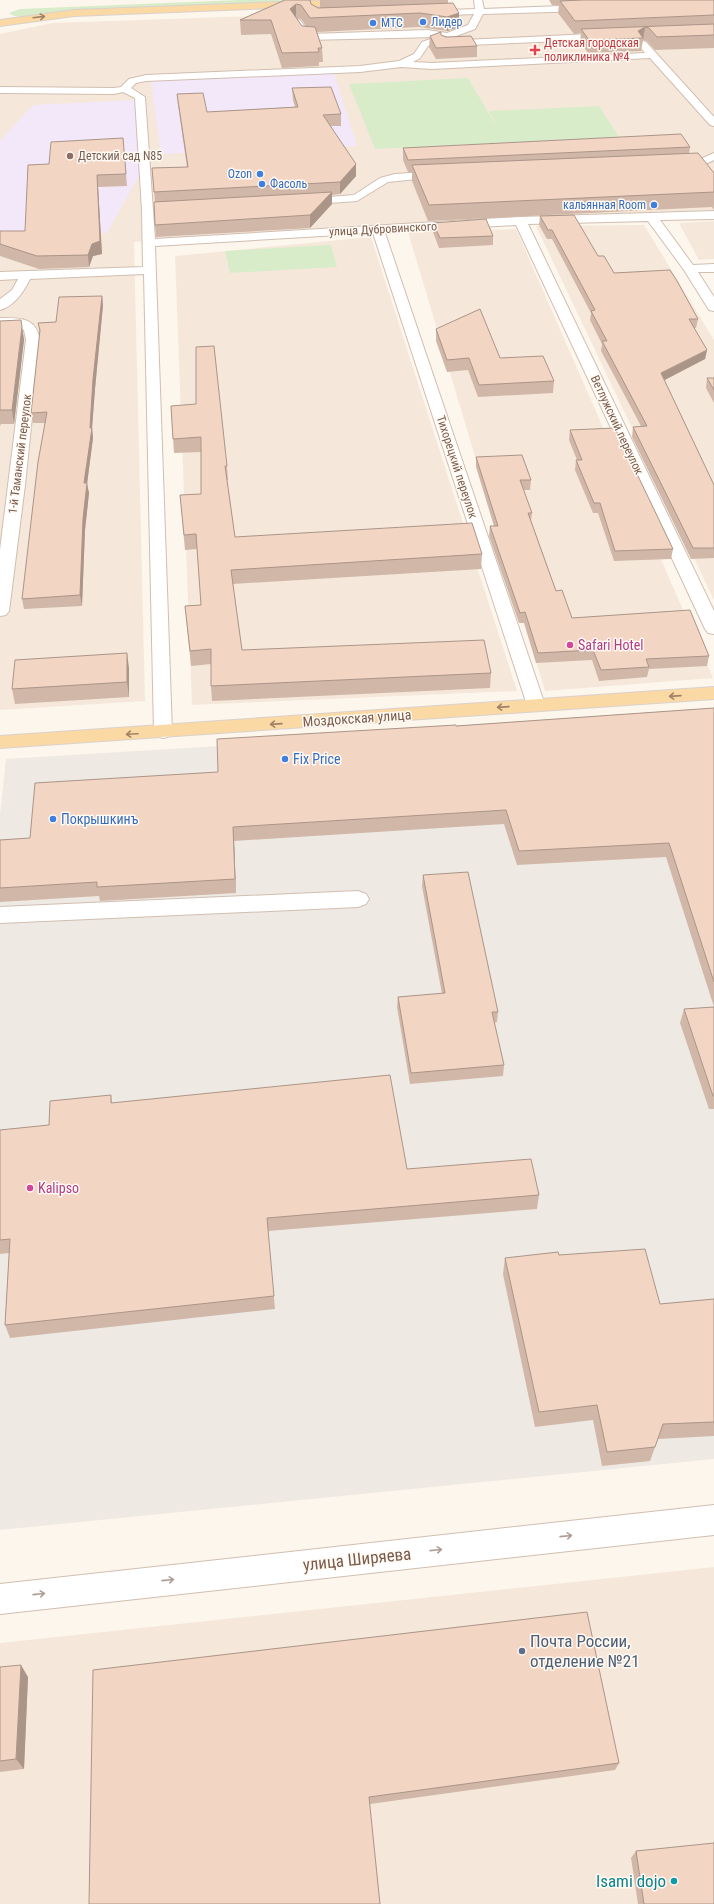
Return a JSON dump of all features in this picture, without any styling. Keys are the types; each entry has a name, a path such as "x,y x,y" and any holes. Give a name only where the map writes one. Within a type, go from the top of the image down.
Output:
{"main road":[{"path":"50,6 210,0"},
{"path":"0,22 74,13 314,7 399,0"},
{"path":"1,12 0,14 4,16 18,20"},
{"name":"Моздокская улица","path":"0,742 714,693"}],"street":[{"path":"401,64 417,56 425,44 472,27 480,12 478,0"},
{"path":"417,13 597,7"},
{"path":"298,22 307,37 427,33 447,36"},
{"path":"643,35 636,35 714,124"},
{"path":"425,44 620,36"},
{"path":"0,90 114,91 124,89 132,81 146,78 360,70 401,64 432,66 652,54"},
{"path":"124,89 140,97 152,210 149,243 163,732"},
{"path":"662,165 700,163 714,156"},
{"path":"291,203 357,198 384,180 395,177 454,174"},
{"name":"улица Дубровинского","path":"149,243 520,221 714,215"},
{"path":"652,218 690,269 714,307"},
{"name":"Ветлужский переулок","path":"520,221 714,629"},
{"name":"Тихорецкий переулок","path":"378,229 536,705"},
{"path":"690,269 714,268"},
{"path":"0,276 150,270"},
{"path":"0,306 17,292 26,275"},
{"name":"1-й Таманский переулок","path":"0,322 19,324 29,328 32,330 33,340 17,485 0,611"},
{"path":"0,915 358,899"},
{"name":"улица Ширяева","path":"0,1599 714,1520"}],"shaded area":[{"path":"714,0 714,210 347,226 134,242 145,701 0,710 0,34 52,23"},
{"path":"334,73 357,146 161,154 151,80"},
{"name":"Детский сад N85","path":"136,100 142,170 107,233 0,232 0,141 33,105"},
{"path":"714,221 714,259 699,260 679,223"},
{"path":"644,225 714,340 714,600 536,226"},
{"path":"516,229 713,678 545,691 408,232"},
{"path":"371,237 517,691 192,705 175,256"},
{"path":"714,716 714,1459 0,1530 0,814 6,759"},
{"path":"714,1567 714,1904 0,1904 0,1643"}],"green space":[{"path":"239,0 369,0 75,11 22,17 14,16 9,13 20,9"},
{"path":"468,78 500,132 489,111 599,106 619,137 375,149 349,84"},
{"path":"331,245 337,267 230,273 225,251"}],"building":[{"path":"285,0 310,0 311,4 318,8 453,3 459,13 447,17 420,13 310,18 301,5 296,4 290,9 302,26 315,27 322,48 318,48 319,52 282,53 271,20 240,20"},
{"path":"714,0 714,15 575,21 560,1"},
{"path":"714,24 714,35 657,37 649,28 645,27 638,31 643,38 589,40 581,29"},
{"path":"441,32 441,35 446,37 471,36 477,46 436,48 430,36"},
{"path":"331,87 341,114 323,115 356,164 340,182 154,192 152,168 188,167 177,94 203,93 207,112 298,107 292,88"},
{"path":"681,134 690,147 408,160 403,148"},
{"path":"123,138 126,174 97,175 100,241 92,244 88,255 37,256 0,244 0,231 25,231 28,165 49,164 51,142"},
{"path":"698,153 714,173 714,192 429,205 412,165"},
{"path":"332,192 310,215 155,225 154,202"},
{"path":"574,215 598,256 604,256 614,273 670,270 698,319 689,319 707,350 661,373 714,485 714,548 693,548 633,427 647,426 602,341 607,341 591,311 595,310 552,230 548,230 540,216"},
{"path":"486,219 493,236 440,238 433,223"},
{"path":"102,296 93,379 90,428 92,428 84,483 87,483 83,519 80,595 22,599 38,462 47,412 31,413 40,330 38,323 56,322 59,297"},
{"path":"480,309 500,358 543,356 554,381 479,385 469,358 447,360 436,329"},
{"path":"21,320 22,327 12,410 0,410 0,321"},
{"path":"214,346 227,466 225,466 235,537 472,523 482,554 231,570 242,650 484,640 491,673 211,686 211,649 190,651 185,606 201,605 196,534 184,535 180,495 201,494 201,437 173,439 171,406 196,404 196,347"},
{"path":"707,378 714,378 714,390"},
{"path":"615,428 673,549 615,551 600,503 594,503 576,460 582,460 570,430"},
{"path":"522,455 531,480 520,480 532,513 528,513 556,591 562,590 572,618 690,610 709,656 646,659 649,667 601,670 593,650 538,653 525,612 520,613 490,526 498,526 476,457"},
{"path":"127,653 127,682 12,689 15,660"},
{"path":"714,708 714,982 669,843 519,851 506,810 233,827 235,879 97,887 97,882 0,888 0,840 30,838 35,783 218,772 217,739 456,726"},
{"path":"468,872 498,1012 492,1012 504,1065 411,1073 398,997 445,993 423,875"},
{"path":"714,1007 714,1096 713,1096 684,1009"},
{"path":"390,1075 407,1169 531,1159 539,1195 267,1218 274,1296 5,1325 10,1239 0,1240 0,1130 49,1125 50,1101 111,1095 111,1103"},
{"path":"645,1249 660,1304 714,1299 714,1422 663,1424 655,1447 607,1452 597,1405 539,1412 505,1258 558,1252 559,1255"},
{"path":"587,1612 619,1763 369,1797 380,1904 89,1904 93,1670"},
{"path":"21,1665 16,1759 0,1761 0,1667"},
{"name":"Isami dojo","path":"714,1843 714,1904 644,1904 636,1851"}],"place":[{"name":"Лидер","path":"423,22"},
{"name":"МТС","path":"373,23"},
{"name":"Детская городская поликлиника №4","path":"535,50"},
{"name":"Детский сад N85","path":"70,156"},
{"name":"Ozon","path":"260,174"},
{"name":"Фасоль","path":"262,184"},
{"name":"кальянная Room","path":"654,205"},
{"name":"Safari Hotel","path":"570,645"},
{"name":"Fix Price","path":"285,759"},
{"name":"Покрышкинъ","path":"53,819"},
{"name":"Kalipso","path":"30,1188"},
{"name":"Почта России, отделение №21","path":"522,1651"},
{"name":"Isami dojo","path":"674,1881"}]}
